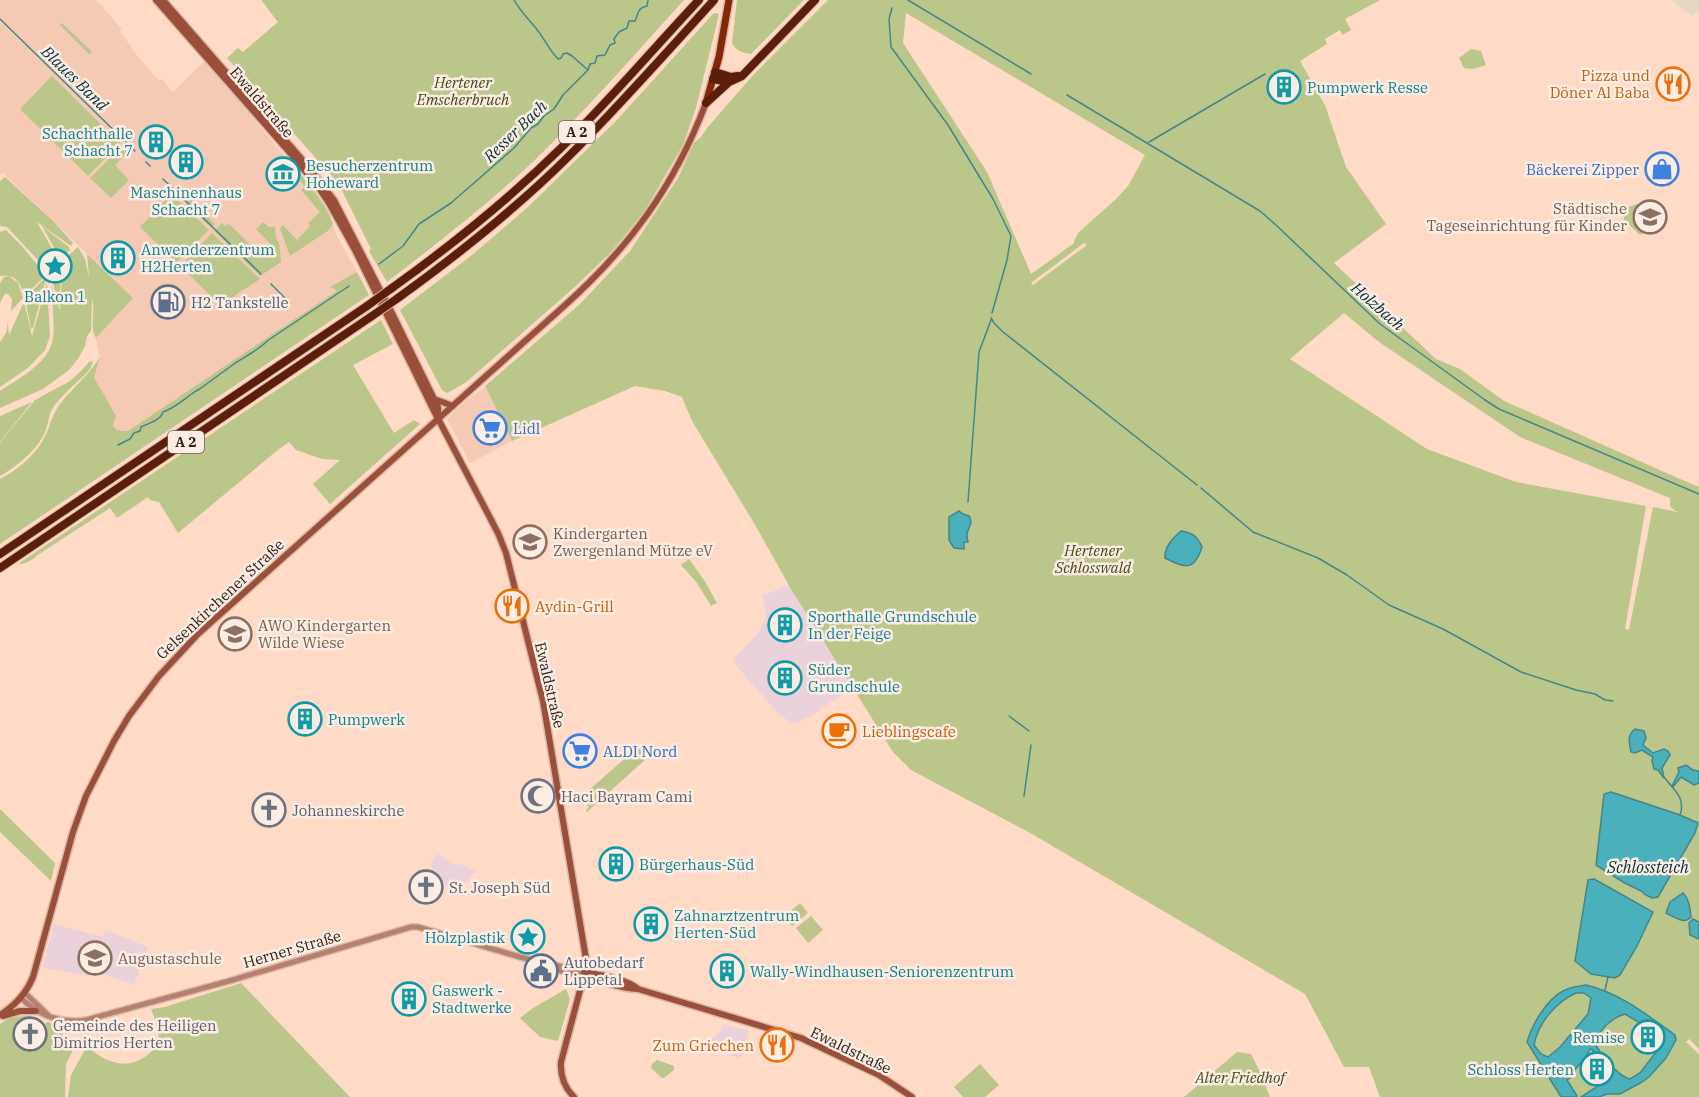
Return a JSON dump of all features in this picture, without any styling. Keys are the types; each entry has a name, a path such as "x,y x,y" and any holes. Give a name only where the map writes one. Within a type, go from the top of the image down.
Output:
{"highway":[{"name":"A 2","path":"0,554 367,306 464,235 531,177 593,115 699,0"},
{"name":"A 2","path":"0,568 372,316 471,244 538,186 601,123 714,0"},
{"path":"706,103 729,82 737,80 745,73 815,0"},
{"path":"714,76 731,77 745,73"},
{"path":"714,76 729,82"}],"main road":[{"name":"Ewaldstraße","path":"156,0 319,188 351,244 498,533 506,553 543,701 584,938 586,959 583,975 626,983 638,989 801,1038 879,1075 912,1097"},
{"name":"Ewaldstraße","path":"163,0 334,200 438,407 438,419"},
{"name":"Gelsenkirchener Straße","path":"23,996 33,977 79,813 114,741 140,699 198,634 608,265 634,234 669,182 691,141 714,76 729,0"},
{"path":"434,399 453,406"},
{"path":"574,1097 564,1083 561,1062 583,975"},
{"name":"Herner Straße","path":"0,1016 23,996"},
{"name":"Herner Straße","path":"0,1016 20,1011 36,1011"}],"street":[{"name":"Herner Straße","path":"23,996 36,1011 49,1016 67,1021 86,1020 229,981 411,927 418,927 583,975"},
{"path":"23,996 49,1016"}],"shaded area":[{"path":"0,0 96,0 122,29 120,31 136,54 159,81 162,79 173,92 205,60 316,194 357,272 331,287 338,291 128,431 115,429 113,425 116,416 94,377 100,357 96,338 133,298 3,173 0,175"},
{"path":"1672,0 1699,0 1699,11 1692,16"},
{"path":"485,387 512,441 470,463 447,419"},
{"name":"Kindergarten Zwergenland Mütze eV","path":"534,528 542,541 526,554 519,544 517,533"},
{"path":"789,585 854,688 795,724 776,711 734,663 734,659 758,633 765,619 766,610 762,596"},
{"path":"438,854 456,866 458,863 475,871 464,884 452,892 430,864"},
{"name":"Augustaschule","path":"54,924 103,937 105,930 148,947 134,985 90,970 88,976 43,968"},
{"path":"723,1024 749,1031 743,1055 737,1059 735,1056 701,1047 721,1031"}],"green space":[{"name":"Hertener Emscherbruch","path":"261,0 684,0 538,157 483,206 387,282 369,251 371,249 338,183 227,58 238,48 243,52 278,22"},
{"path":"737,0 804,0 751,54 737,50 732,43"},
{"name":"Hertener Schlosswald","path":"828,0 1380,0 1345,19 1351,30 1342,35 1340,30 1325,39 1327,44 1300,61 1325,105 1346,167 1386,224 1334,263 1436,359 1460,369 1504,401 1699,487 1699,1049 1689,1039 1686,1042 1699,1054 1699,1097 1380,1097 1369,1067 1344,1067 1305,994 1032,834 911,770 893,752 791,589 692,421 682,397 665,391 635,386 512,441 485,386 580,304 630,251 678,178 694,143 754,74","holes":["906,13 1145,155 1128,186 1078,233 1073,244 1031,274 987,172 903,43","1084,243 1087,245 1033,285 1031,283","1344,313 1379,342 1520,437 1670,498 1670,506 1682,513 1653,507 1629,630 1625,629 1646,506 1516,482 1427,449 1290,359"]},
{"path":"716,13 719,14 696,108 683,145 644,212 612,251 577,285 465,383 447,393 442,390 400,310 472,255 528,207 617,120"},
{"path":"62,23 92,52 89,54 60,25"},
{"path":"1471,49 1481,51 1486,65 1473,69 1464,68 1459,58"},
{"path":"52,76 120,143 88,176 20,109"},
{"path":"123,145 129,151 115,165 129,180 111,198 90,178"},
{"path":"291,163 321,200 333,224 329,230 290,256 280,228 283,225 297,240 310,226 308,223 320,212 301,190 305,187 288,165"},
{"path":"5,177 53,221 73,243 71,246 37,222 59,261 49,272 7,227 0,226 0,181"},
{"path":"179,188 215,224 211,228 175,192"},
{"path":"171,194 209,230 176,263 140,227"},
{"path":"1637,204 1638,210 1632,215 1633,221 1638,221 1642,234 1640,235 1624,220 1622,209"},
{"path":"263,222 269,227 275,227 281,262 260,276 214,231 222,223 225,226 229,224 262,256 272,246 256,229"},
{"path":"42,226 69,247 70,250 61,260"},
{"path":"6,230 44,273 44,277 24,296 16,280 10,276 0,276 0,232"},
{"path":"212,233 260,279 225,302 215,300 180,266"},
{"path":"78,247 85,259 89,277 87,254 133,298 96,338 93,329 92,299 91,331 78,359 69,370 43,389 0,408 0,391 40,363 50,347 54,326 51,285 60,310 62,261"},
{"path":"61,264 59,306 50,272"},
{"path":"357,272 369,295 0,544 0,479 21,466 33,454 43,441 58,407 100,357 94,377 116,416 114,427 119,431 128,431 337,291 330,287"},
{"path":"9,276 18,283 23,298 11,311 12,299 8,294 5,294 0,303 0,283 4,277"},
{"path":"45,278 33,328 31,329 25,298"},
{"path":"47,283 50,336 45,350 29,367 0,387 0,342 6,333 8,323 9,335 24,302 32,336"},
{"path":"381,320 393,344 353,365 394,433 414,420 420,424 330,504 313,484 340,460 322,459 296,450 289,442 178,533 159,502 150,500 148,497 117,518 110,508 30,561 18,564"},
{"path":"90,361 93,362 90,369 51,411 41,440 19,463 0,476 0,443 35,400 70,381"},
{"path":"32,402 0,442 0,416"},
{"path":"689,559 717,603 711,606 697,583 681,565"},
{"path":"638,747 647,758 587,812 589,807 580,798"},
{"path":"0,809 55,863 51,881 0,832"},
{"path":"800,903 808,913 792,926 784,917"},
{"path":"811,916 823,930 808,943 796,928"},
{"path":"94,952 105,955 100,973 89,970"},
{"path":"241,983 350,1097 68,1097 71,1075 87,1046 115,1063 138,1061 152,1051 158,1041 158,1029 151,1009 165,1007"},
{"path":"566,989 570,999 558,1041 540,1037 520,1018"},
{"path":"27,1016 40,1019 41,1022 33,1022 18,1033 20,1040 29,1048 45,1039 47,1022 66,1028 60,1039 75,1046 66,1064 65,1097 0,1097 0,1024 12,1017"},
{"name":"Alter Friedhof","path":"1237,1052 1251,1054 1270,1097 1184,1097"},
{"path":"657,1060 674,1066 674,1070 662,1078 651,1068"},
{"path":"980,1064 999,1085 985,1097 963,1097 954,1087"}],"water":[{"path":"959,511 969,516 971,521 967,534 968,542 964,542 964,549 954,548 949,540 949,517"},
{"path":"1181,531 1194,536 1202,547 1196,561 1188,566 1165,558 1168,546"},
{"path":"1635,729 1644,731 1646,738 1643,745 1653,753 1664,749 1668,751 1670,755 1662,768 1664,778 1658,770 1654,769 1653,757 1642,750 1631,752 1630,736"},
{"path":"1686,765 1699,771 1699,783 1694,785 1681,777 1673,787 1679,772 1678,768"},
{"name":"Schlossteich","path":"1611,792 1698,823 1695,833 1658,897 1652,898 1644,894 1596,865 1604,794"},
{"name":"Schlossteich","path":"1594,879 1653,912 1637,946 1620,975 1615,978 1591,974 1575,961 1588,880"},
{"path":"1683,893 1690,907 1691,917 1679,920 1666,913 1670,902"},
{"path":"1693,919 1699,922 1699,939 1690,935 1689,923"},
{"path":"1586,985 1610,993 1644,1012 1675,1035 1676,1040 1666,1058 1642,1082 1620,1094 1581,1097 1609,1080 1593,1054 1593,1050 1590,1049 1572,1073 1573,1076 1567,1080 1577,1096 1561,1097 1527,1042 1536,1021 1551,1000 1566,990","holes":["1576,993 1584,993 1591,998 1588,1014 1560,1047 1548,1057 1541,1054 1534,1045 1539,1029 1555,1008","1625,1014 1640,1023 1663,1043 1640,1073 1630,1079 1614,1069 1594,1042 1607,1025 1615,1018"]}],"waterway":[{"path":"514,0 558,59 567,53 588,70"},
{"name":"Resser Bach","path":"379,264 403,246 419,224 451,203 514,148 531,128 554,109 563,95 588,70 590,64 595,63 597,56 605,55 610,45 615,43 614,39 619,32 627,28 629,21 635,21 640,10 647,6 648,0"},
{"name":"Holzbach","path":"908,0 1031,74"},
{"path":"892,8 889,19 891,47 948,125 993,199 1011,236 1007,260 992,313"},
{"name":"Blaues Band","path":"0,19 135,151"},
{"path":"1149,142 1265,74"},
{"name":"Holzbach","path":"1067,95 1260,211 1380,324 1499,409 1699,494"},
{"name":"Blaues Band","path":"146,162 150,166"},
{"name":"Blaues Band","path":"163,179 261,274"},
{"name":"Blaues Band","path":"271,284 290,303"},
{"name":"Resser Bach","path":"118,445 130,439 134,433 140,431 141,427 157,420 163,412 179,404 349,286"},
{"path":"991,318 1003,332 1197,485"},
{"path":"968,502 979,352 991,320"},
{"path":"1201,488 1253,532 1318,558 1347,575 1389,605 1443,629 1521,672 1613,701"},
{"path":"1009,716 1029,731"},
{"path":"1024,796 1031,745"},
{"path":"1664,777 1680,799 1680,815"},
{"path":"1605,990 1608,977"}],"place":[{"name":"Pizza und Döner Al Baba","path":"1673,84"},
{"name":"Pumpwerk Resse","path":"1284,87"},
{"name":"Schachthalle Schacht 7","path":"156,142"},
{"name":"Maschinenhaus Schacht 7","path":"186,162"},
{"name":"Bäckerei Zipper","path":"1662,169"},
{"name":"Besucherzentrum Hoheward","path":"283,174"},
{"name":"Städtische Tageseinrichtung für Kinder","path":"1650,217"},
{"name":"Anwenderzentrum H2Herten","path":"118,258"},
{"name":"Balkon 1","path":"55,266"},
{"name":"H2 Tankstelle","path":"168,302"},
{"name":"Lidl","path":"490,428"},
{"name":"Kindergarten Zwergenland Mütze eV","path":"530,542"},
{"name":"Aydin-Grill","path":"512,606"},
{"name":"Sporthalle Grundschule In der Feige","path":"785,625"},
{"name":"AWO Kindergarten Wilde Wiese","path":"235,634"},
{"name":"Süder Grundschule","path":"785,678"},
{"name":"Pumpwerk","path":"305,719"},
{"name":"Lieblingscafe","path":"839,731"},
{"name":"ALDI Nord","path":"580,751"},
{"name":"Haci Bayram Cami","path":"538,796"},
{"name":"Johanneskirche","path":"269,810"},
{"name":"Bürgerhaus-Süd","path":"616,864"},
{"name":"St. Joseph Süd","path":"426,887"},
{"name":"Zahnarztzentrum Herten-Süd","path":"651,924"},
{"name":"Holzplastik","path":"528,937"},
{"name":"Augustaschule","path":"95,958"},
{"name":"Autobedarf Lippetal","path":"541,971"},
{"name":"Wally-Windhausen-Seniorenzentrum","path":"727,971"},
{"name":"Gaswerk - Stadtwerke","path":"409,999"},
{"name":"Gemeinde des Heiligen Dimitrios Herten","path":"30,1034"},
{"name":"Remise","path":"1648,1037"},
{"name":"Zum Griechen","path":"777,1045"},
{"name":"Schloss Herten","path":"1597,1069"}]}
